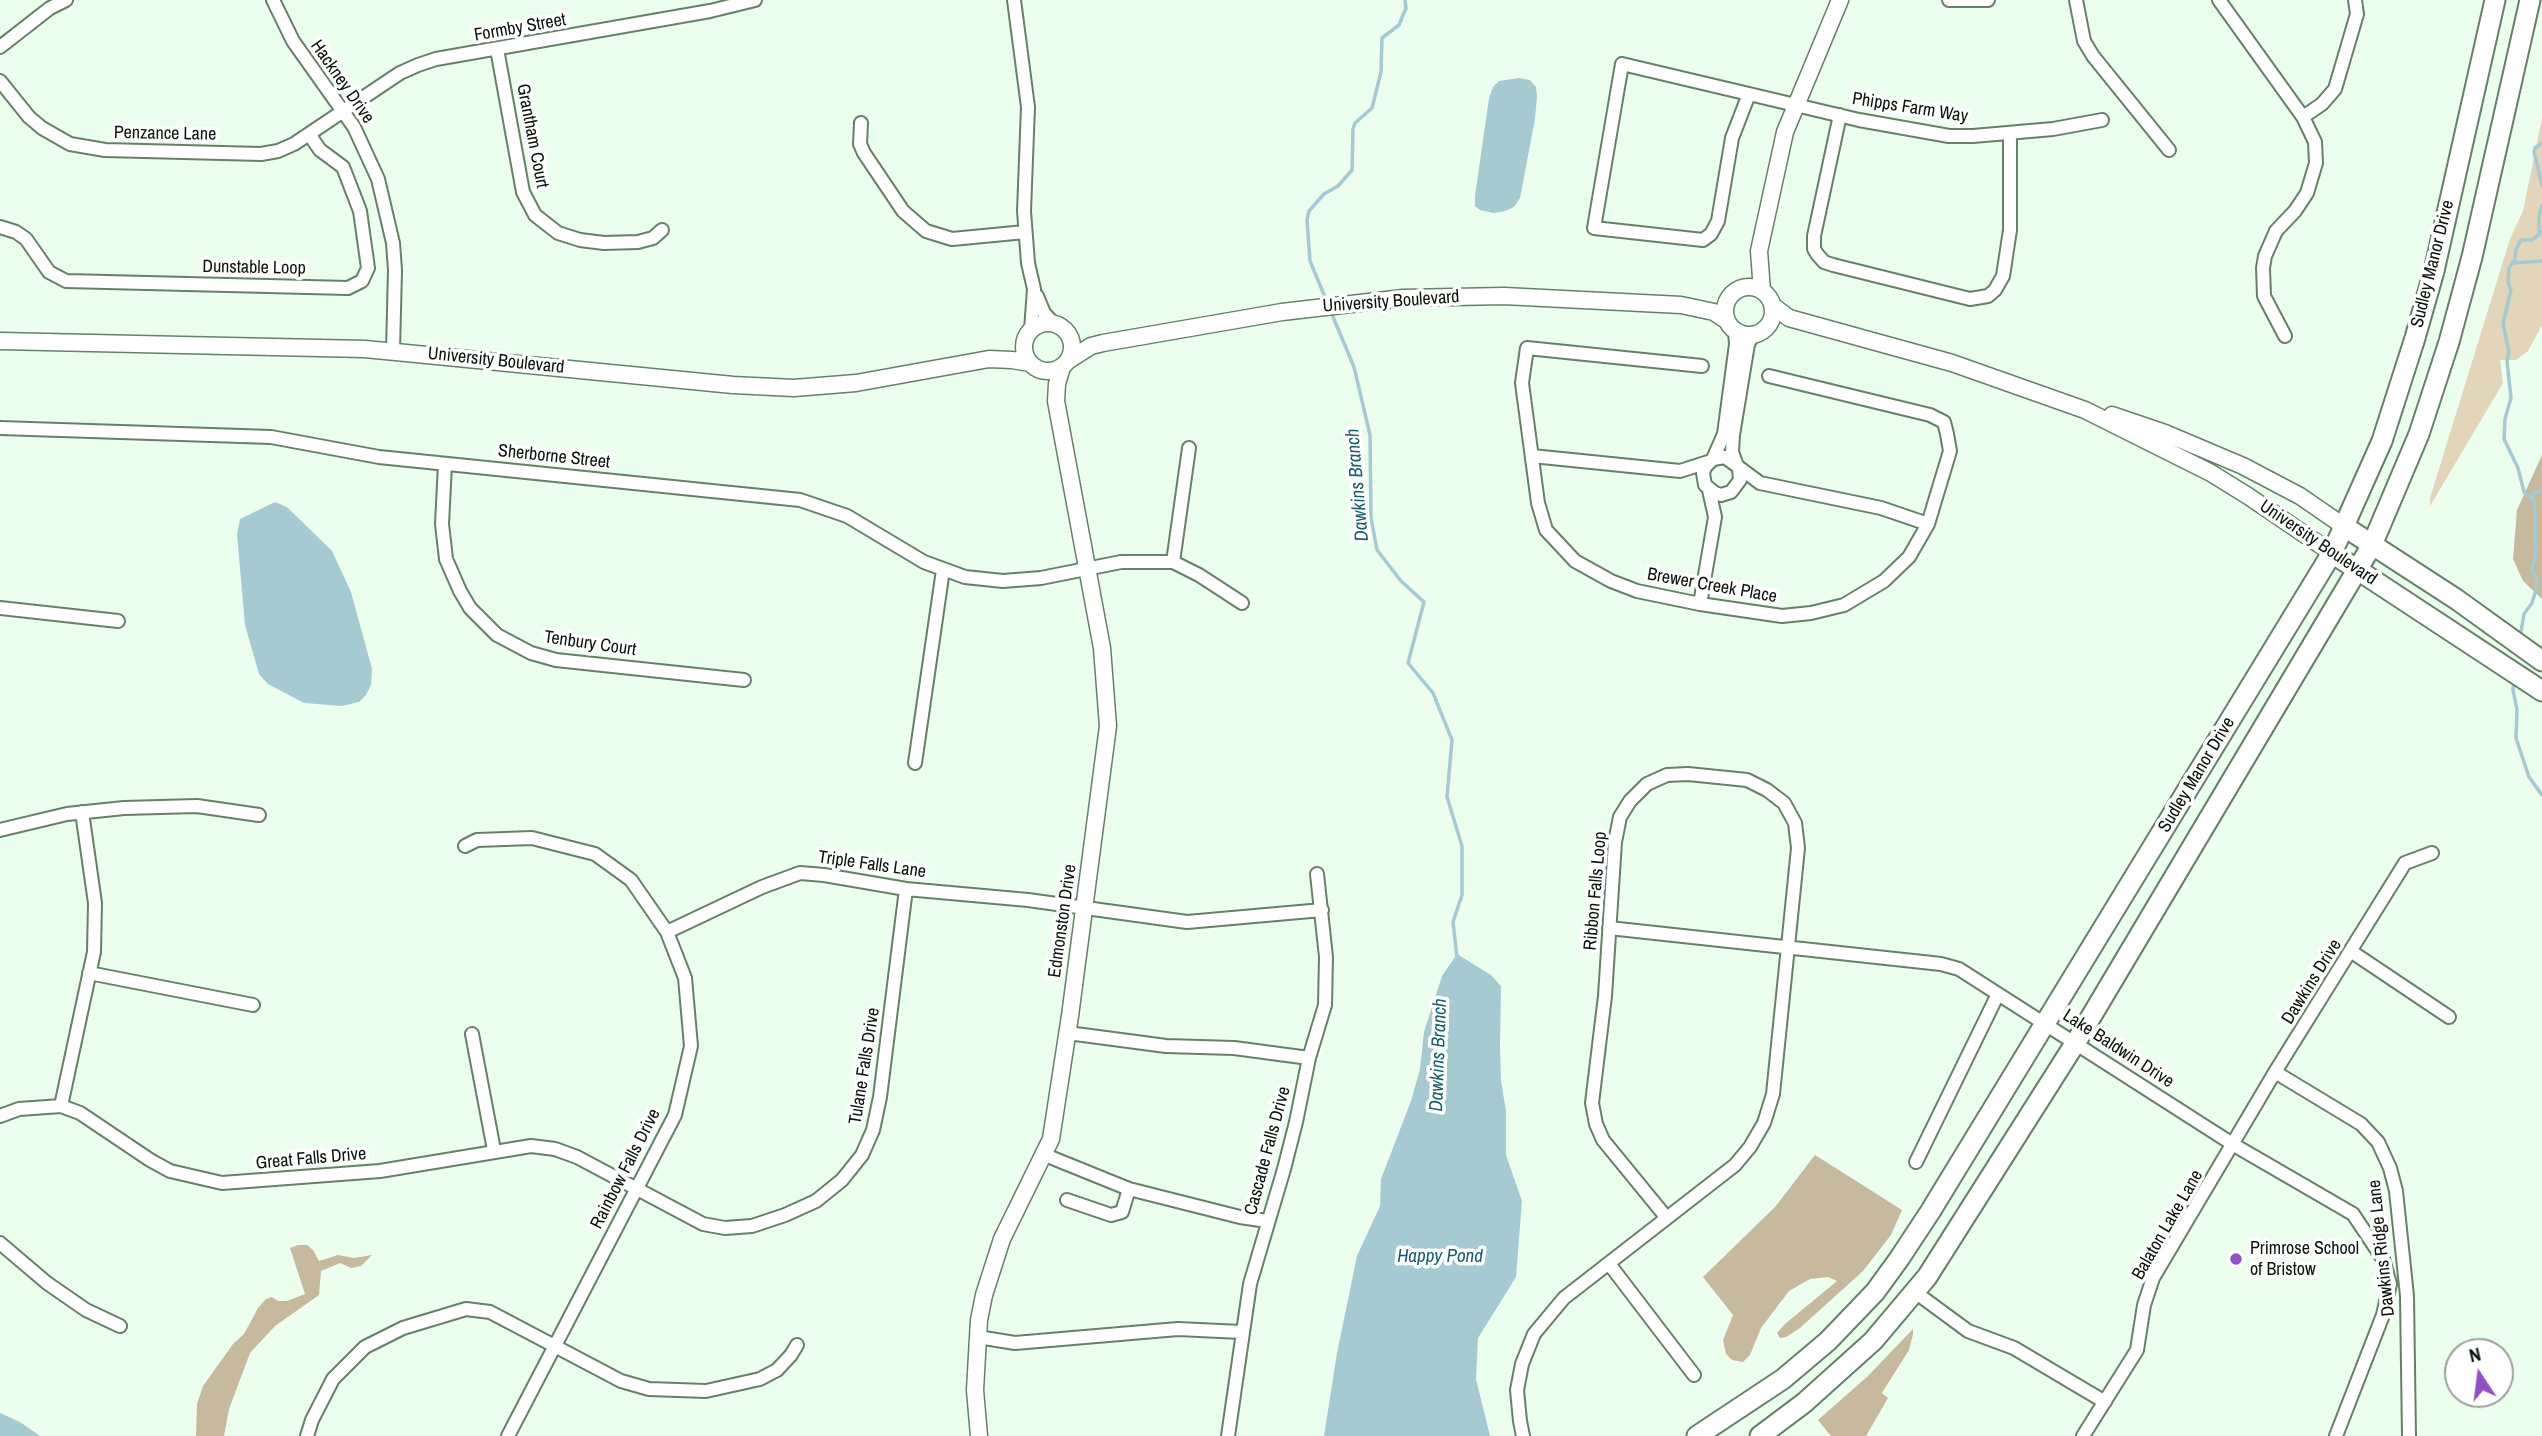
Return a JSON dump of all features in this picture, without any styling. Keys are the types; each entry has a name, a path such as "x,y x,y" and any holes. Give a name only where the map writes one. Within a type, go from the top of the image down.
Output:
{"main road":[{"name":"Sudley Manor Drive","path":"1697,1436 1783,1379 1828,1342 1875,1292 1930,1212 2332,553 2346,527 2382,441 2434,271 2495,0"},
{"name":"Sudley Manor Drive","path":"1760,1436 1804,1402 1873,1341 1927,1277 2076,1042 2372,545 2419,434 2449,342 2472,257 2530,0"},
{"name":"University Boulevard","path":"2346,527 2539,659"},
{"name":"University Boulevard","path":"2332,553 2538,688"}],"street":[{"path":"0,47 50,8 66,0"},
{"name":"Hackney Drive","path":"273,0 293,41 343,110 367,152 388,216 395,270 393,351"},
{"name":"Formby Street","path":"343,110 400,73 418,65 710,11 755,0"},
{"path":"1014,0 1028,107 1025,232 1034,289 1044,313 1054,324"},
{"path":"1762,291 1759,251 1785,132 1840,0"},
{"path":"1949,0 1988,0"},
{"path":"2076,0 2084,41 2093,56 2169,150"},
{"path":"2219,0 2303,117 2313,135 2316,149 2313,176 2302,202 2276,231 2263,268 2264,296 2285,336"},
{"path":"2303,117 2322,104 2335,89 2357,14 2355,0"},
{"name":"Grantham Court","path":"497,50 523,192 535,215 558,233 592,241 638,242 653,238 662,230"},
{"name":"Phipps Farm Way","path":"1749,94 1732,138 1718,221 1711,234 1703,240 1594,228 1622,64 1796,105 1840,116 1949,136 2053,129 2102,120"},
{"name":"Penzance Lane","path":"0,81 29,117 42,128 70,144 89,149 261,154 278,151 309,134 343,110"},
{"path":"1840,116 1814,236 1816,254 1824,262 1833,265 1970,299 1988,296 2003,276 2010,230 2010,133"},
{"path":"861,123 860,144 864,153 903,211 926,231 952,239 1025,232"},
{"name":"Dunstable Loop","path":"0,227 16,232 26,239 49,272 66,281 335,288 356,286 366,276 368,262 356,200 342,167 320,150 309,134"},
{"path":"1700,604 1715,517 1703,473 1724,434 1736,341 1725,305 1759,251"},
{"path":"1715,517 1740,480 1732,446 1748,344 1771,321 1773,306 1762,291 1751,287 1735,292"},
{"path":"1028,334 1042,324 1061,327 1069,335 1072,349 1065,364 1050,372 1034,367 1024,354 1034,289"},
{"name":"University Boulevard","path":"1681,305 1712,301 1735,292"},
{"name":"University Boulevard","path":"1065,364 1091,346 1103,343 1282,312 1376,300 1437,296 1504,296 1681,305 1714,312 1731,326"},
{"name":"University Boulevard","path":"1773,306 1785,316 1952,363 2085,410 2181,456 2235,487 2332,553"},
{"path":"1731,326 1746,335 1759,332"},
{"name":"University Boulevard","path":"1759,332 1783,327 1837,332"},
{"name":"University Boulevard","path":"0,341 393,351 733,385 794,388 856,383 989,359 1010,351 1028,334"},
{"name":"University Boulevard","path":"1069,335 1087,342 1103,343"},
{"name":"Brewer Creek Place","path":"1702,366 1527,348 1522,383 1538,503 1546,530 1575,561 1611,581 1637,591 1700,604 1782,616 1811,613 1844,605 1884,581 1909,557 1928,524 1950,451 1944,422 1930,415 1769,376"},
{"name":"University Boulevard","path":"989,359 1020,360 1034,367"},
{"name":"Edmonston Drive","path":"979,1436 975,1390 984,1294 1002,1239 1051,1139 1068,1033 1108,726 1102,648 1056,401 1057,384 1065,364"},
{"name":"Edmonston Drive","path":"1034,367 1056,401"},
{"name":"University Boulevard","path":"2085,410 2126,418 2232,461 2300,496 2346,527"},
{"name":"Sherborne Street","path":"0,429 271,437 379,457 800,500 847,516 903,551 965,577 1003,581 1041,578 1121,562 1173,562"},
{"path":"1189,448 1173,562 1199,575 1242,603"},
{"path":"1532,456 1680,471 1725,457 1760,483 1881,508 1928,524"},
{"name":"Tenbury Court","path":"445,464 442,524 446,559 470,608 497,635 531,653 556,660 744,680"},
{"path":"1680,471 1721,495 1760,483"},
{"path":"915,763 943,570"},
{"path":"0,608 118,621"},
{"name":"Ribbon Falls Loop","path":"1523,1436 1517,1390 1522,1364 1534,1334 1564,1298 1610,1265 1666,1217 1735,1165 1764,1123 1773,1094 1798,848 1795,823 1784,803 1747,780 1688,774 1667,775 1647,784 1630,801 1620,817 1615,842 1605,996 1592,1103 1596,1124 1603,1139 1666,1217"},
{"path":"0,830 82,812 197,806 260,815"},
{"path":"0,1116 19,1110 61,1106 94,952 95,903 82,812"},
{"name":"Rainbow Falls Drive","path":"465,846 477,839 532,838 595,854 631,880 667,932 685,978 691,1046 675,1115 508,1436"},
{"name":"Dawkins Drive","path":"2234,1145 2275,1072 2405,863 2432,853"},
{"name":"Triple Falls Lane","path":"667,932 762,887 800,873 824,874 906,889 958,892 1186,922 1322,910"},
{"name":"Cascade Falls Drive","path":"1228,1436 1250,1284 1296,1122 1309,1058 1325,1005 1326,957 1317,874"},
{"name":"Tulane Falls Drive","path":"636,1188 703,1224 725,1228 752,1226 785,1215 816,1201 842,1180 862,1155 873,1130 880,1097 906,889"},
{"name":"Lake Baldwin Drive","path":"1609,928 1941,964 1959,969 2234,1145 2353,1214 2386,1266 2390,1284 2387,1303 2336,1436"},
{"path":"2352,952 2449,1017"},
{"path":"89,974 253,1005"},
{"path":"1916,1162 1998,994"},
{"path":"1068,1033 1166,1046 1234,1048 1309,1058"},
{"path":"472,1034 494,1150"},
{"name":"Dawkins Ridge Lane","path":"2275,1072 2361,1124 2378,1142 2390,1168 2396,1191 2407,1296 2409,1436"},
{"name":"Great Falls Drive","path":"61,1106 80,1113 149,1160 170,1171 222,1184 380,1171 531,1146 555,1149 577,1157 636,1188"},
{"name":"Balaton Lake Lane","path":"2083,1436 2137,1350 2144,1305 2154,1279 2234,1145"},
{"path":"1045,1155 1129,1189 1240,1217 1267,1221"},
{"path":"1068,1200 1111,1215 1122,1212 1129,1189"},
{"path":"0,1243 47,1283 86,1310 120,1326"},
{"path":"1610,1265 1694,1376"},
{"path":"1915,1292 1968,1331 2014,1348 2105,1402"},
{"path":"307,1436 333,1379 365,1347 403,1328 466,1309 490,1312 621,1381 649,1389 706,1391 760,1379 777,1370 797,1345"},
{"path":"978,1337 1014,1343 1178,1329 1241,1332"}],"shaded area":[{"path":"2542,118 2542,325 2528,351 2516,360 2500,360 2503,383 2430,506 2430,498 2510,239 2523,211"},
{"path":"2542,455 2542,599 2523,581 2513,559 2517,510"},
{"path":"1815,1155 1902,1210 1891,1235 1863,1271 1800,1328 1786,1337 1780,1338 1777,1333 1837,1281 1828,1277 1810,1279 1789,1291 1761,1328 1750,1355 1743,1362 1732,1360 1726,1354 1723,1340 1733,1315 1703,1277 1775,1207"},
{"path":"307,1245 319,1261 338,1255 354,1258 372,1255 361,1266 351,1268 340,1263 321,1271 319,1295 275,1326 250,1353 229,1409 224,1436 196,1436 197,1404 203,1386 233,1344 244,1334 258,1308 266,1299 272,1297 278,1301 287,1301 305,1294 290,1248"},
{"path":"1913,1329 1909,1350 1882,1393 1888,1398 1866,1436 1831,1436 1818,1420 1868,1376"}],"water":[{"path":"1519,78 1530,80 1536,87 1537,96 1520,198 1514,207 1505,211 1494,213 1480,210 1475,206 1475,196 1489,98 1493,87 1499,81"},
{"path":"275,502 287,507 332,551 351,592 372,669 371,685 359,702 342,706 304,703 268,684 259,674 245,625 237,534 240,519"},
{"name":"Happy Pond","path":"1457,954 1491,975 1501,986 1501,1081 1506,1111 1506,1155 1522,1201 1516,1277 1478,1338 1476,1379 1490,1436 1324,1436 1337,1353 1357,1256 1380,1206 1381,1179 1411,1101 1420,1069 1424,1032 1442,976"},
{"path":"0,1413 20,1422 40,1436 0,1436"}],"waterway":[{"name":"Dawkins Branch","path":"1327,302 1310,261 1307,220 1309,211 1352,170 1353,129 1355,123 1372,108 1381,72 1382,38 1399,25 1406,8 1405,0"},
{"path":"2542,143 2534,152 2542,185"},
{"path":"2539,235 2542,206"},
{"path":"2520,637 2524,614 2532,603 2536,590 2537,581 2532,568 2536,556 2535,509 2534,501 2524,492 2518,468 2504,439 2505,419 2511,398 2507,361 2509,352 2503,323 2511,290 2508,282 2509,268 2515,259 2516,249 2521,240 2532,240 2542,232"},
{"path":"2513,263 2542,261"},
{"name":"Dawkins Branch","path":"1331,312 1354,367 1370,435 1371,518 1377,550 1401,581 1424,602 1408,663 1433,693 1452,740 1447,797 1462,846 1462,895 1453,922 1457,957"},
{"path":"2532,499 2533,494 2542,490"},
{"path":"2514,680 2516,738 2529,777 2542,795"}],"place":[{"name":"Primrose School of Bristow","path":"2236,1259"}]}
